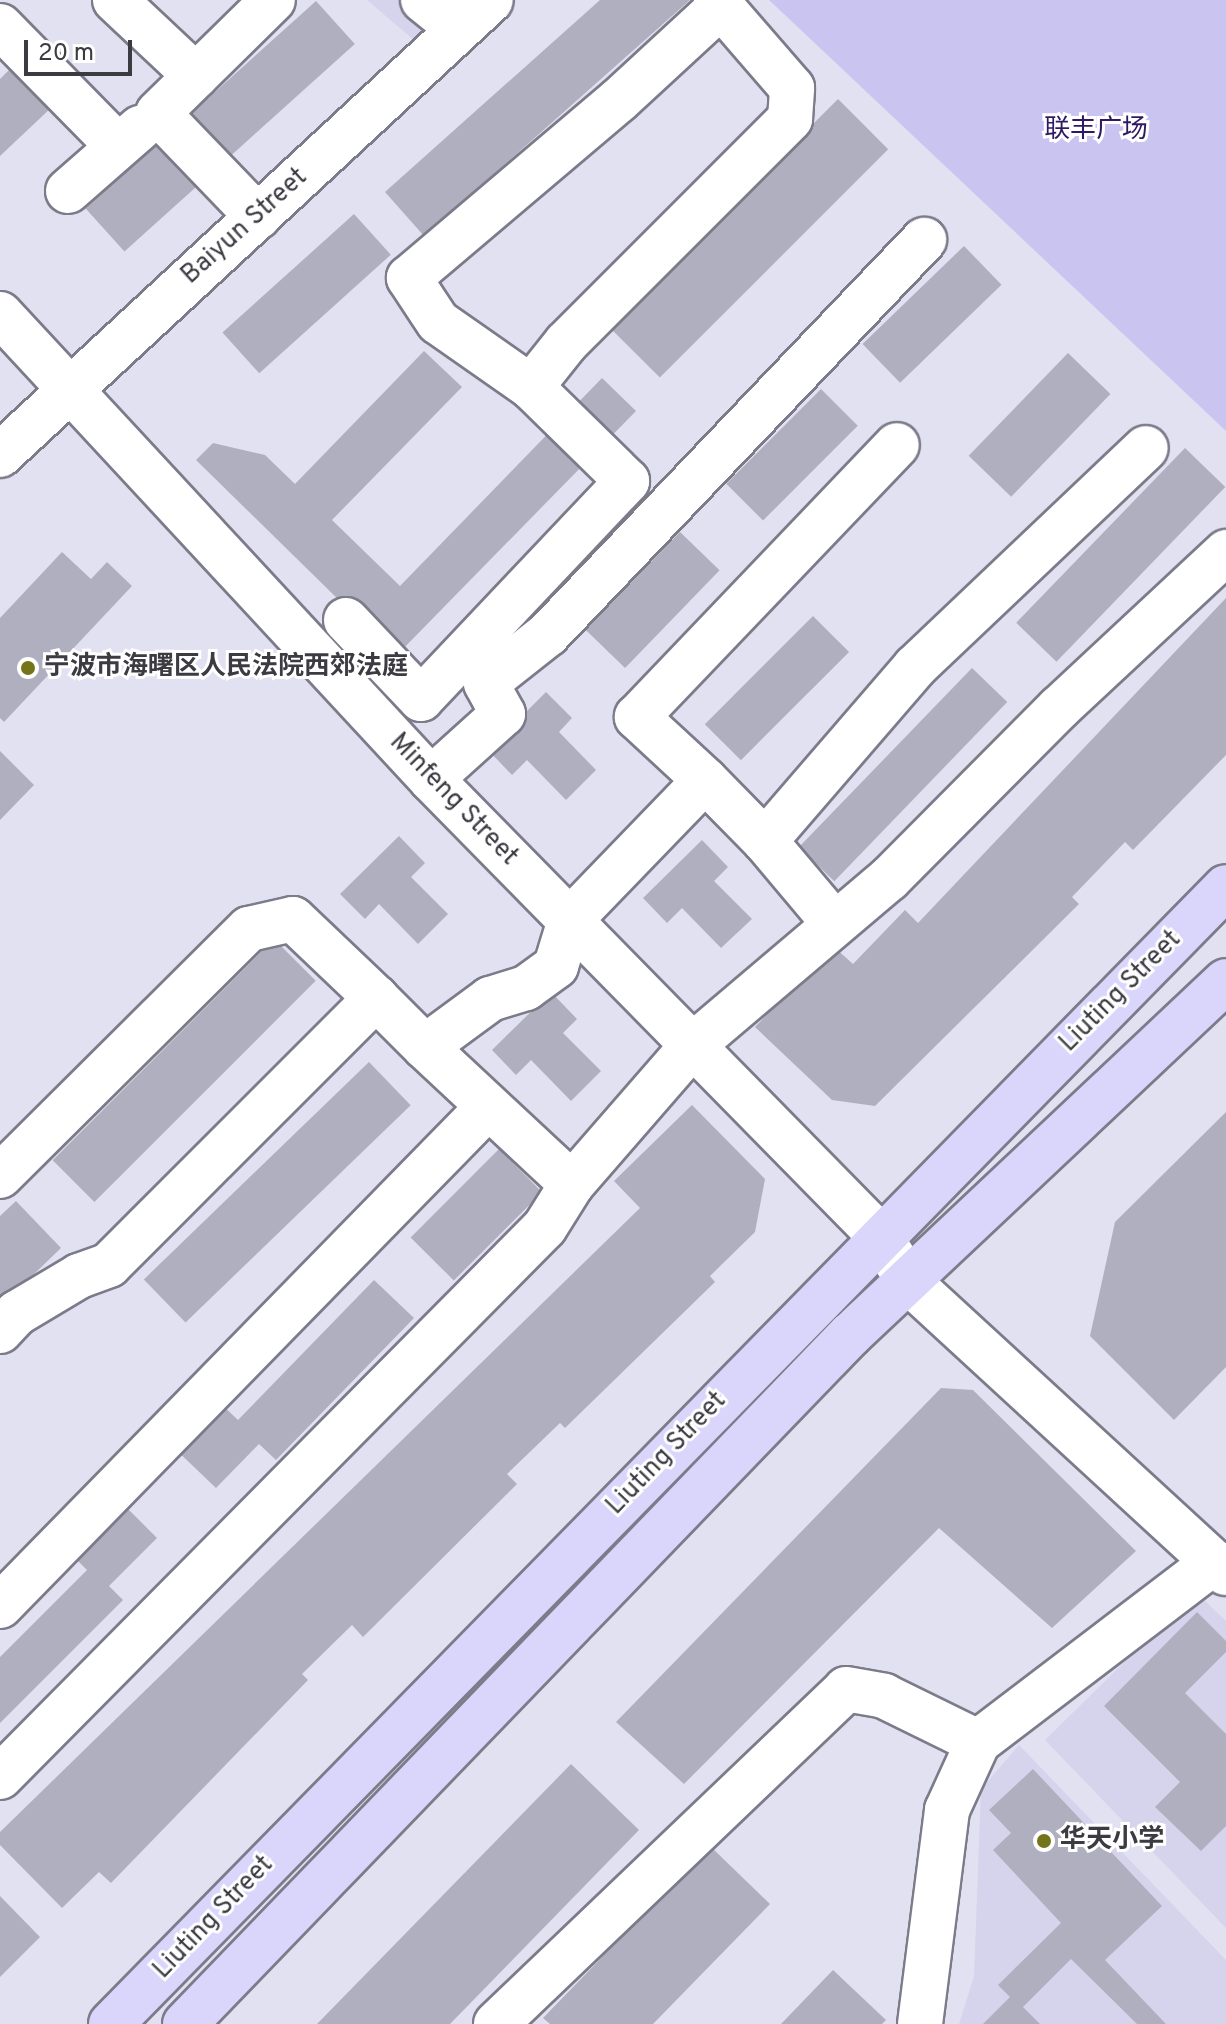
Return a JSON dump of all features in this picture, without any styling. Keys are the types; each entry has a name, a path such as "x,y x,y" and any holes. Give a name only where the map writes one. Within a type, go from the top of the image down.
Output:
{"main road":[{"name":"Liuting Street","path":"111,2024 879,1235 1226,887"},
{"name":"Liuting Street","path":"185,2024 850,1335 1226,981"}],"street":[{"path":"115,0 196,76"},
{"path":"68,191 158,113 273,0"},
{"path":"423,0 459,29"},
{"name":"Baiyun Street","path":"0,455 67,389 491,0"},
{"path":"346,620 421,699 627,481 531,387 438,322 409,278 718,3 792,88 790,119 566,343 531,387"},
{"path":"0,26 118,146"},
{"path":"158,113 258,217"},
{"path":"431,779 503,714 486,683 548,634 924,240"},
{"name":"Minfeng Street","path":"0,314 431,779 879,1235 909,1282 1220,1567"},
{"path":"834,923 765,841 637,717 897,445"},
{"path":"765,841 915,667 1146,448"},
{"path":"0,1777 545,1227 572,1184 693,1045 889,879 1059,708 1226,552"},
{"path":"425,1047 490,999 526,988 556,966 570,920 705,780"},
{"path":"0,1176 249,929 293,919 486,1109 572,1184"},
{"path":"0,1331 17,1313 79,1276 109,1265 376,998"},
{"path":"0,1606 486,1109"},
{"path":"920,2024 947,1810 978,1742 1220,1567"},
{"path":"507,2020 846,1689 884,1696 978,1742"}],"shaded area":[{"path":"367,0 457,0 415,41"},
{"path":"1196,1592 1226,1621 1226,1928 1045,1740"},
{"name":"华天小学","path":"1019,1745 1226,1960 1226,2024 959,2024 974,1976 981,1789"}],"green space":[{"name":"联丰广场","path":"769,0 1226,0 1226,431"}],"building":[{"path":"600,0 690,0 424,236 385,192"},
{"path":"316,1 355,44 124,252 86,208"},
{"path":"14,65 53,106 0,156 0,79"},
{"path":"838,99 888,149 660,378 610,327"},
{"path":"354,214 391,255 259,373 222,332"},
{"path":"964,246 1002,285 900,383 863,344"},
{"path":"424,351 462,387 332,520 400,586 602,378 636,411 396,656 196,460 213,443 265,455 295,484"},
{"path":"1068,353 1110,394 1011,497 969,456"},
{"path":"821,389 858,426 763,521 726,484"},
{"path":"1185,448 1225,487 1056,662 1016,623"},
{"path":"680,532 720,570 625,668 586,630"},
{"name":"宁波市海曙区人民法院西郊法庭","path":"62,552 91,579 107,562 132,586 4,722 0,718 0,618"},
{"path":"1226,598 1226,755 1133,850 1125,842 1072,897 1079,904 875,1106 832,1100 755,1027 833,946 853,964 905,910 918,923"},
{"path":"813,616 849,652 741,760 705,724"},
{"path":"972,668 1007,702 834,881 799,847"},
{"path":"546,692 572,718 559,732 596,770 566,800 527,760 512,775 488,750"},
{"path":"0,751 34,785 0,820"},
{"path":"399,836 425,863 411,877 448,914 418,944 379,904 365,919 340,894"},
{"path":"702,840 728,867 714,881 752,919 721,948 682,908 667,923 643,898"},
{"path":"274,939 316,981 94,1202 53,1160"},
{"path":"551,992 577,1019 563,1033 601,1071 571,1101 531,1060 516,1075 492,1050"},
{"path":"369,1062 411,1105 186,1323 144,1279"},
{"path":"692,1105 765,1179 755,1232 710,1276 715,1282 565,1428 560,1423 507,1474 517,1484 363,1637 352,1625 302,1674 308,1680 111,1883 99,1872 62,1908 0,1845 0,1832 640,1208 614,1181"},
{"path":"1226,1112 1226,1367 1174,1420 1090,1336 1115,1222"},
{"path":"499,1149 542,1192 454,1281 411,1237"},
{"path":"16,1201 61,1248 0,1307 0,1216"},
{"path":"374,1280 414,1318 276,1460 259,1444 216,1488 171,1445 216,1399 238,1420"},
{"path":"941,1388 973,1390 1136,1551 1052,1628 939,1528 684,1784 616,1722"},
{"path":"122,1503 157,1538 109,1586 123,1600 0,1723 0,1657 87,1570 71,1554"},
{"path":"1197,1612 1226,1641 1226,1652 1185,1693 1226,1734 1226,1826 1201,1851 1155,1807 1180,1782 1104,1706"},
{"path":"571,1764 639,1830 450,2024 317,2024"},
{"path":"1033,1769 1162,1906 1105,1960 1166,2024 1137,2024 1071,1959 1023,2007 1040,2024 983,2024 1010,1997 998,1985 1061,1923 993,1850 1011,1833 989,1810"},
{"path":"710,1846 770,1904 653,2024 550,2024 543,2018"},
{"path":"0,1896 40,1937 0,1977"},
{"path":"833,1970 886,2020 882,2024 781,2024"}],"place":[{"name":"宁波市海曙区人民法院西郊法庭","path":"28,668"},
{"name":"华天小学","path":"1044,1841"}]}
